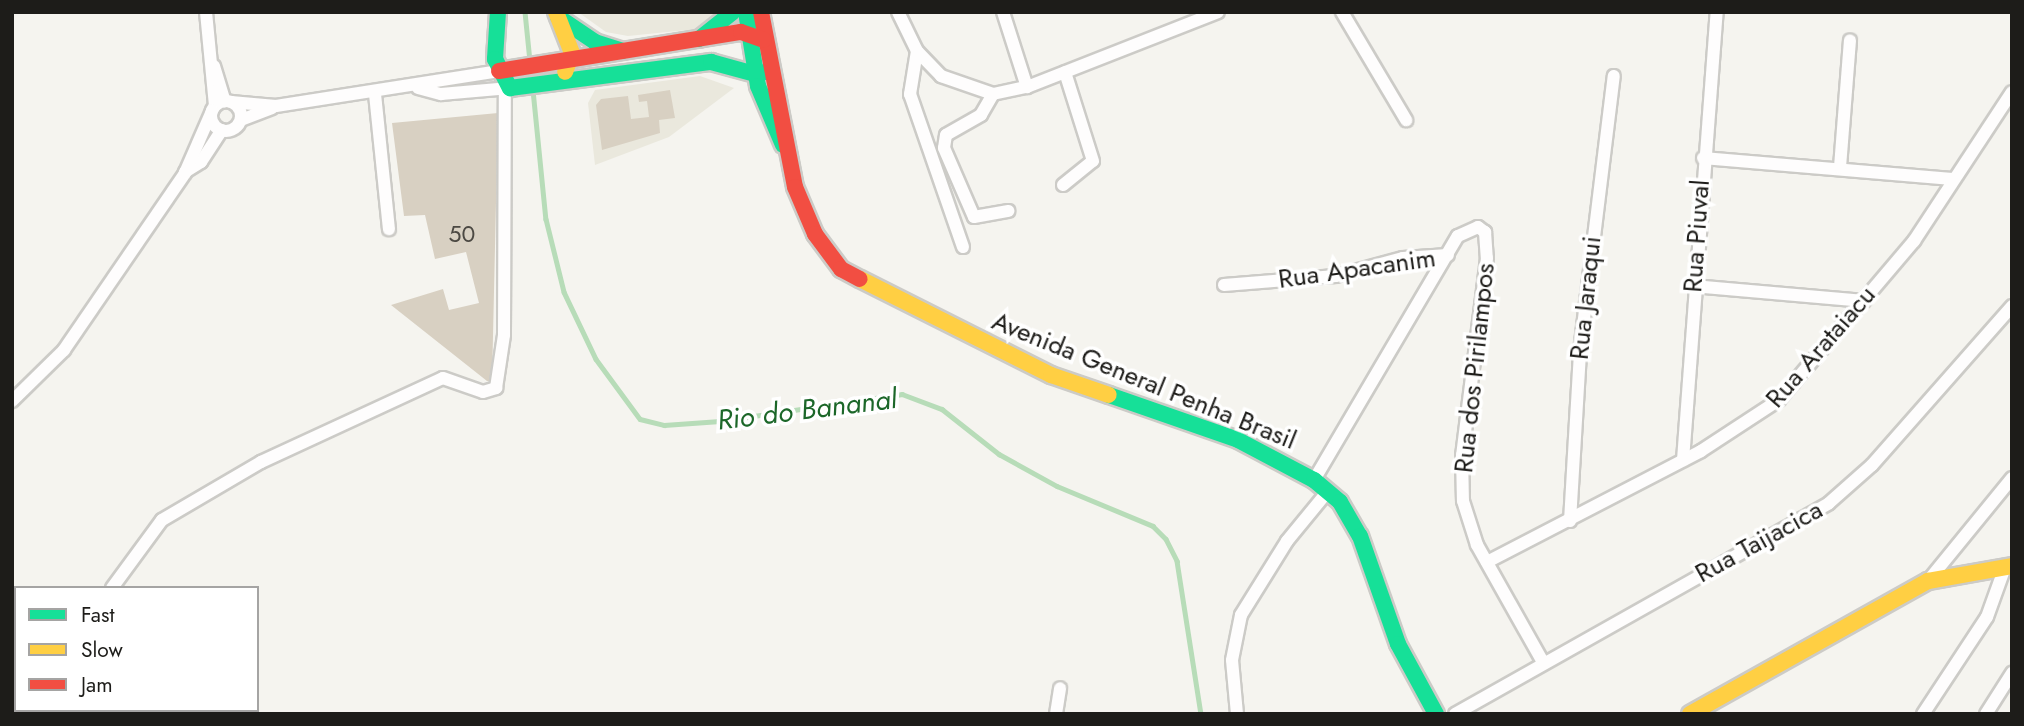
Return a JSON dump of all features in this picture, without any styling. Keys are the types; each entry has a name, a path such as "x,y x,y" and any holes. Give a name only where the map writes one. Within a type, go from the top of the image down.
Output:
{"main road":[{"path":"498,12 509,88 711,62 763,73"},
{"path":"694,43 733,12"},
{"name":"Avenida General Penha Brasil","path":"746,12 748,34 763,73 806,216 841,269 1051,375 1228,436 1314,480 1328,491 1360,536 1398,643 1436,714"},
{"name":"Avenida General Penha Brasil","path":"761,12 764,40 762,97 783,145"},
{"path":"557,15 596,43 636,52"},
{"path":"546,83 569,64 572,53 557,15"},
{"path":"506,71 569,64 748,34 764,40"},
{"path":"693,65 736,79 762,97"},
{"path":"1690,714 1928,581 2008,567"}],"street":[{"path":"12,401 64,350 185,173 221,105 206,12"},
{"path":"898,12 917,51 954,84 993,94 1027,87 1218,12"},
{"path":"1003,12 1027,87"},
{"name":"Rua Piuval","path":"1683,460 1693,286 1717,12"},
{"path":"1343,13 1406,120"},
{"path":"1840,167 1850,40"},
{"path":"917,51 910,94 963,247"},
{"path":"221,105 276,106 418,88 506,71"},
{"path":"1063,185 1093,161 1065,72"},
{"name":"Rua Jaraqui","path":"1570,521 1580,351 1614,76"},
{"path":"113,586 162,520 261,462 443,378 483,392 496,388 504,335 509,88 441,94 418,88"},
{"name":"Rua Arataiacu","path":"1487,562 1683,460 1779,400 1914,241 1952,179 2012,92"},
{"path":"375,94 389,229"},
{"path":"993,94 981,115 946,135 944,148 974,217 1008,211"},
{"path":"221,105 241,120"},
{"path":"221,105 212,121 222,130"},
{"path":"185,173 201,162 222,130 235,128 241,120 276,106"},
{"path":"1703,158 1840,167 1952,179"},
{"name":"Rua dos Pirilampos","path":"1448,255 1458,236 1478,227 1488,241 1462,484 1466,516 1487,562 1544,662"},
{"path":"1314,480 1448,255"},
{"name":"Rua Apacanim","path":"1224,285 1336,276 1403,258 1448,255"},
{"path":"1693,286 1864,301"},
{"name":"Rua Taijacica","path":"1455,714 1829,503 1872,465 2012,306"},
{"path":"1928,581 2012,478"},
{"path":"1237,714 1232,660 1241,615 1287,541 1328,491"},
{"path":"1923,714 1987,617 2008,567"},
{"path":"1986,714 2012,673"},
{"path":"1056,714 1060,688"}],"shaded area":[{"path":"578,12 716,12 697,29 628,36 606,32"},
{"path":"700,76 734,88 669,137 595,165 588,103 595,90"}],"building":[{"path":"670,90 675,118 659,120 660,133 602,150 596,105 601,99 628,96 631,119 649,117 647,101 639,102 638,95"},
{"path":"498,113 492,381 487,381 391,305 443,289 449,310 479,303 466,252 435,259 425,215 404,216 392,123"}],"waterway":[{"path":"525,12 530,61"},
{"name":"Rio do Bananal","path":"531,70 546,219 564,292 596,359 640,419 664,425 720,421 902,394 942,409 999,454 1057,486 1153,526 1166,539 1177,561 1201,714"}],"traffic: fast":[{"path":"498,12 495,59 510,88 711,62 755,74 771,71"},
{"path":"699,39 733,12"},
{"path":"746,12 758,86 783,145"},
{"path":"558,17 595,42 623,51"},
{"path":"1109,395 1238,440 1314,480 1340,502 1360,536 1398,644 1436,714"}],"traffic: slow":[{"path":"556,12 572,53 565,72"},
{"path":"860,279 1051,375 1109,395"},
{"path":"1690,714 1928,581 2012,566"}],"traffic: jam":[{"path":"761,12 795,187 815,234 841,269 860,279"},
{"path":"499,71 741,32 764,40"}]}
